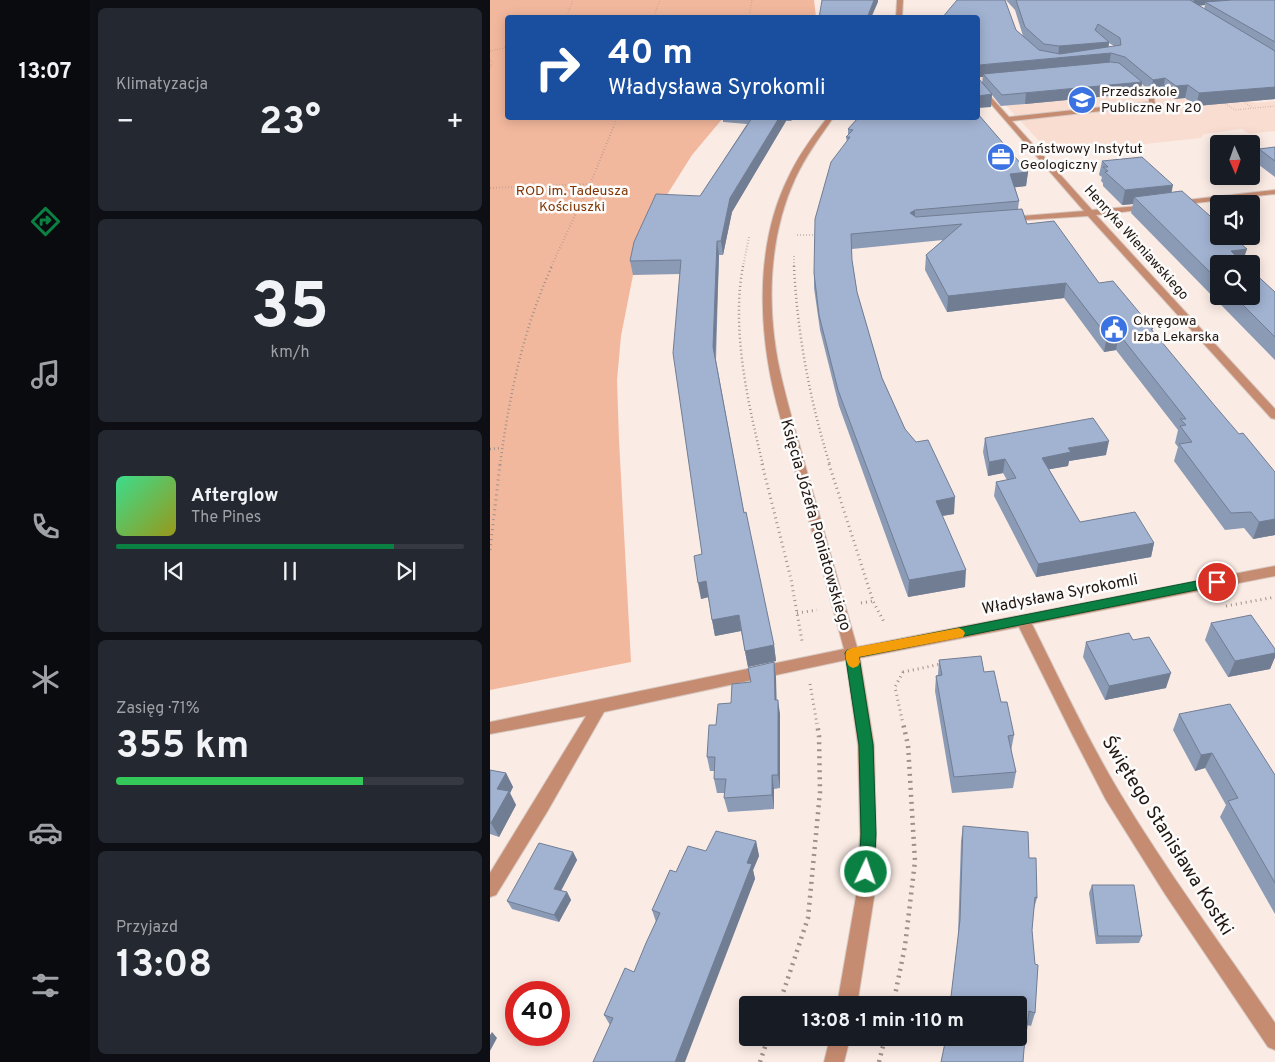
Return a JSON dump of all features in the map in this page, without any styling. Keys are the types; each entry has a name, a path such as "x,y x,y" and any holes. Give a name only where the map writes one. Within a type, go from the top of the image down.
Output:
{"street":[{"path":"899,15 900,0"},
{"path":"1007,119 1153,104 1152,98 1120,71"},
{"name":"Henryka Wieniawskiego","path":"980,83 1007,119 1090,213 1275,416"},
{"name":"Księcia Józefa Poniatowskiego","path":"828,120 818,133 798,166 777,214 768,257 766,294 768,334 783,408 852,653 866,745 868,834 866,891 848,996"},
{"path":"1170,204 1275,192"},
{"path":"1000,220 1161,205"},
{"name":"Władysława Syrokomli","path":"490,728 599,707 852,653 896,646 1275,570"},
{"name":"Świętego Stanisława Kostki","path":"1023,620 1086,750 1112,795 1145,849 1275,1040"},
{"path":"490,890 541,808 599,707"},
{"path":"834,1062 838,1046"}],"path":[{"path":"567,15 573,0"},
{"path":"654,15 660,0"},
{"path":"750,15 752,0"},
{"path":"490,51 505,48"},
{"path":"490,60 492,62 490,68"},
{"path":"1237,97 1253,108"},
{"path":"1221,100 1235,110 1275,106"},
{"path":"490,550 501,448 514,379 530,322 544,283 590,184 616,120"},
{"path":"490,188 590,184"},
{"path":"799,226 797,235 821,235"},
{"path":"794,253 796,310 820,435 873,601 887,628"},
{"path":"744,379 759,450 790,572 818,736 820,792 808,918 782,996"},
{"path":"490,449 501,448"},
{"path":"858,603 873,601"},
{"path":"797,613 820,610"},
{"path":"895,996 905,946 915,861 908,745 895,687 903,672 902,667"},
{"path":"760,1062 765,1046"},
{"path":"879,1062 883,1046"}],"shaded area":[{"name":"Przedszkole Publiczne Nr 20","path":"1217,74 1256,103 1275,101 1275,131 1249,134 1242,129 1204,134 1201,138 1051,154 980,76"}],"green space":[{"name":"ROD im. Tadeusza Kościuszki","path":"490,0 814,0 816,15 505,15 505,120 721,120 692,155 653,217 635,265 621,336 617,380 631,662 490,690"}],"building":[{"path":"822,0 874,0 868,15 820,15"},
{"path":"957,0 1005,0 1016,30 1039,50 1060,54 1121,45 1120,38 1098,24 1095,30 1109,42 1059,46 1044,44 1025,27 1016,0 1190,0 1275,51 1275,87 1199,93 1188,85 1176,86 1165,78 1153,80 1125,57 1111,53 980,65 980,15 944,15"},
{"path":"1275,0 1275,42 1205,2"},
{"path":"1111,62 1119,63 1142,82 1002,95 983,74"},
{"path":"980,80 992,94 980,96"},
{"path":"980,116 1028,172 1010,174 1019,201 915,210 910,213 916,217 1022,209 1027,224 1054,221 1099,283 1113,281 1215,406 1239,434 1243,433 1275,472 1275,519 1259,522 1251,512 1231,513 1179,444 1192,442 1180,426 1186,425 1180,419 1186,419 1119,334 1107,336 1066,283 948,296 926,255 962,224 851,234 852,260 857,292 882,378 905,429 916,442 928,440 955,497 936,501 966,570 909,580 838,390 819,315 814,273 815,219 831,162 850,137 846,137 853,130 848,129 856,120 980,120"},
{"path":"751,120 778,120 730,198 721,241 717,241 713,347 744,513 746,512 774,645 745,651 739,615 712,620 706,581 698,583 694,556 702,554 673,353 681,260 630,261 634,242 656,194 700,196"},
{"path":"1275,147 1275,161 1260,150"},
{"path":"1142,157 1173,185 1125,190 1105,172 1108,171 1103,167 1108,167 1102,161"},
{"path":"1182,191 1210,216 1210,245 1242,245 1247,249 1231,251 1235,255 1210,255 1210,272 1134,197"},
{"path":"1260,278 1275,292 1275,337 1243,305 1260,305"},
{"path":"1093,418 1109,441 1068,448 1071,452 1042,458 1080,522 1135,512 1154,543 1038,564 996,482 1016,478 1005,459 989,462 985,438"},
{"path":"1251,615 1275,649 1275,653 1235,661 1211,623"},
{"path":"1129,633 1133,640 1149,637 1171,673 1109,686 1086,642"},
{"path":"981,656 984,672 994,671 1001,702 1007,702 1014,735 1008,736 1016,772 954,777 936,676 942,675 939,660"},
{"path":"774,662 775,700 778,700 778,775 772,775 772,795 724,798 726,779 714,779 715,757 707,757 709,725 716,725 718,704 731,703 732,684 751,682 748,668"},
{"path":"1230,704 1275,775 1275,883 1228,801 1238,798 1212,753 1201,755 1179,714"},
{"path":"490,770 506,773 497,789 509,791 491,823 490,823"},
{"path":"963,826 1028,832 1029,858 1036,858 1037,898 1035,897 1032,930 1035,964 1038,965 1035,1013 1029,1011 1027,1026 1027,996 951,996 960,920"},
{"path":"716,831 756,841 747,863 752,864 675,1062 593,1062 613,1018 604,1015 625,968 634,972 660,913 652,910 670,870 676,872 688,846 706,851"},
{"path":"539,843 573,852 554,889 567,892 554,915 507,901"},
{"path":"1092,885 1134,885 1142,936 1098,936"},
{"path":"944,1046 1024,1046 1023,1062 941,1062"}],"slow traffic":[{"path":"853,662 852,653 959,633"}],"place":[{"name":"Przedszkole Publiczne Nr 20","path":"1082,100"},
{"name":"Państwowy Instytut Geologiczny","path":"1001,157"},
{"name":"Okręgowa Izba Lekarska","path":"1114,329"}],"route":[{"path":"866,872 868,834 866,745 852,653 896,646 1217,582"}]}
